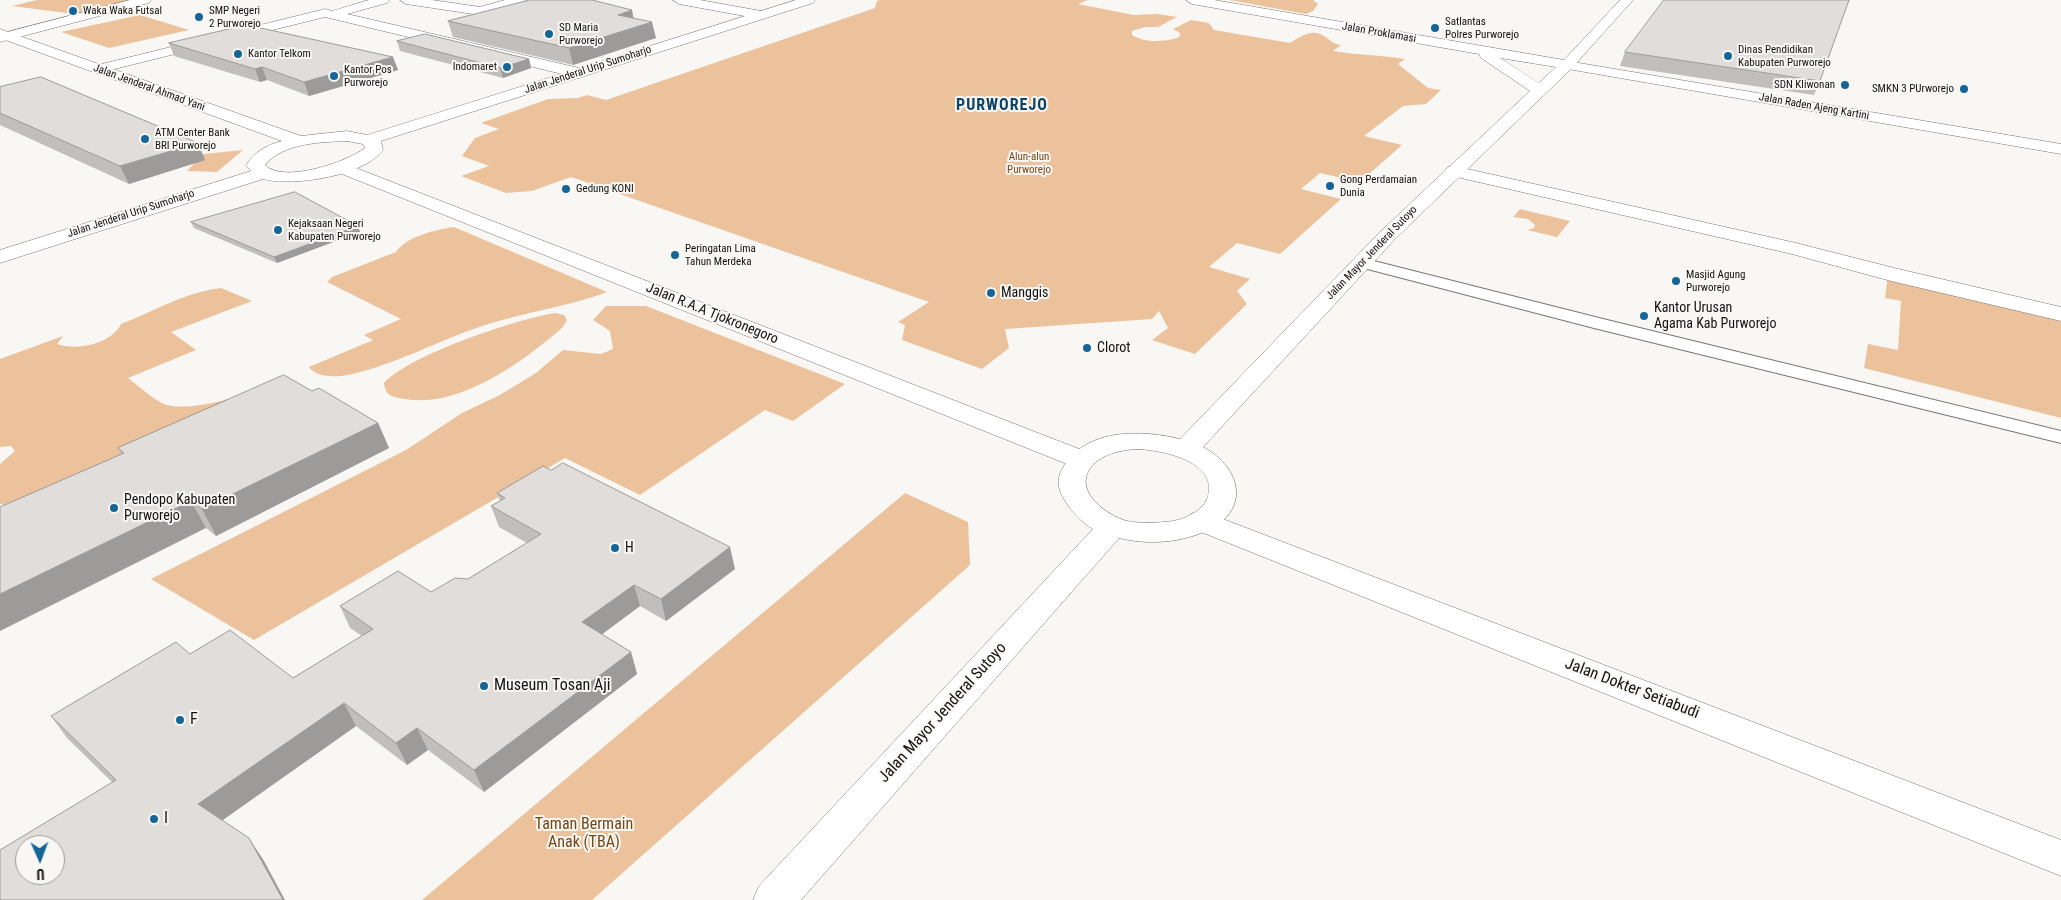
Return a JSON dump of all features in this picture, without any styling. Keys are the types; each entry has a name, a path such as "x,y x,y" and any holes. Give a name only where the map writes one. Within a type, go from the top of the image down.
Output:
{"main road":[{"path":"2,35 145,0"},
{"path":"331,15 384,0"},
{"path":"406,0 480,11 518,0"},
{"path":"679,0 762,15"},
{"name":"Jalan Jenderal Urip Sumoharjo","path":"368,140 810,0"},
{"name":"Jalan Proklamasi","path":"1192,0 1567,65"},
{"name":"Jalan Mayor Jenderal Sutoyo","path":"1186,449 1362,263 1454,170 1567,65 1627,0"},
{"path":"98,69 325,13 579,73"},
{"name":"Jalan Jenderal Ahmad Yani","path":"2,35 299,141"},
{"path":"1478,50 1539,90"},
{"name":"Jalan Raden Ajeng Kartini","path":"1567,65 2061,149"},
{"path":"332,137 353,137 368,140 374,144 374,150 369,156 343,168 325,173 289,177 263,173 257,169 255,165 258,160 274,150 299,141 332,137"},
{"name":"Jalan R.A.A Tjokronegoro","path":"343,168 1082,460"},
{"path":"1454,170 1796,249 1891,274 2061,314"},
{"name":"Jalan Jenderal Urip Sumoharjo","path":"0,257 263,173"},
{"path":"1137,440 1170,444 1186,449 1204,458 1216,470 1222,483 1222,497 1216,510 1202,521 1183,529 1160,533 1136,532 1113,526 1096,518 1082,507 1074,495 1071,483 1074,471 1082,460 1105,446 1137,440"},
{"name":"Jalan Dokter Setiabudi","path":"1202,521 2061,858"},
{"name":"Jalan Mayor Jenderal Sutoyo","path":"774,900 1113,526"}],"street":[{"path":"1362,263 1608,326 2061,437"}],"green space":[{"name":"Waka Waka Futsal","path":"37,0 139,0 82,15 12,6"},
{"name":"Alun-alun Purworejo","path":"1088,0 1078,4 1134,15 1157,14 1177,17 1158,27 1145,27 1132,31 1132,35 1137,38 1154,41 1177,38 1180,36 1180,33 1173,29 1191,20 1209,23 1214,30 1290,43 1306,34 1315,33 1324,36 1333,43 1341,45 1333,51 1405,59 1398,64 1428,88 1441,90 1426,104 1403,106 1364,136 1402,145 1360,182 1320,173 1301,189 1341,199 1280,254 1237,243 1209,267 1250,279 1237,291 1247,304 1195,354 1152,340 1168,328 1159,311 1152,319 1005,329 1009,348 982,369 902,340 905,325 898,322 929,302 571,177 532,191 506,193 461,176 489,166 462,156 475,138 499,129 481,123 548,99 578,98 587,95 606,100 875,8 877,1"},
{"path":"1229,0 1313,0 1318,4 1313,11 1306,14"},
{"path":"140,15 189,30 109,48 61,32"},
{"path":"243,150 217,172 187,171 203,154"},
{"path":"1520,209 1570,221 1557,237 1527,230 1534,228 1535,225 1528,219 1513,217"},
{"path":"454,227 607,292 577,302 485,325 365,371 333,376 322,375 312,371 309,367 373,340 364,335 401,319 327,282 332,277 396,252 401,246 414,238 430,232"},
{"path":"1888,273 2061,312 2061,418 1864,368 1868,344 1898,350 1901,301 1885,298"},
{"path":"221,288 252,301 171,332 196,350 128,378 158,401 171,406 196,406 260,391 13,507 0,504 0,464 15,451 11,446 0,447 0,359 63,336 57,344 74,347 93,344 110,337 121,324 195,293"},
{"path":"606,306 646,306 845,384 793,421 765,410 640,495 565,458 254,640 151,579 406,450 462,413 500,395 536,373 563,350 601,354 613,349 610,331 593,320"},
{"path":"555,313 564,315 567,320 563,327 510,367 468,390 447,397 426,400 405,399 390,395 386,391 384,383 397,372 439,350 491,330"},
{"name":"Taman Bermain Anak (TBA)","path":"905,493 968,522 970,565 592,900 422,900"}],"building":[{"path":"530,0 592,0 632,10 618,15 652,22 569,48 448,21"},
{"path":"1664,0 1849,0 1820,81 1625,52"},
{"path":"247,25 393,57 304,82 262,67 255,69 169,43"},
{"path":"425,34 529,59 500,68 397,41"},
{"path":"41,77 198,143 120,166 0,113 0,87"},
{"name":"Kejaksaan Negeri Kabupaten Purworejo","path":"295,192 358,226 274,257 191,222"},
{"name":"Pendopo Kabupaten Purworejo","path":"284,375 312,391 319,388 378,423 202,509 191,501 0,594 0,507 124,453 118,448"},
{"path":"563,463 730,547 661,599 634,585 582,622 631,652 474,770 417,728 396,743 344,703 198,804 249,838 283,900 0,900 0,850 15,841 15,885 65,885 65,835 25,835 116,780 51,716 176,642 190,654 230,630 293,678 373,629 340,606 398,571 431,592 455,578 468,579 541,534 491,506 505,498 497,493 543,466 551,470"}],"place":[{"name":"Waka Waka Futsal","path":"73,11"},
{"name":"SMP Negeri 2 Purworejo","path":"199,17"},
{"name":"Satlantas Polres Purworejo","path":"1435,28"},
{"name":"SD Maria Purworejo","path":"549,34"},
{"name":"Kantor Telkom","path":"238,54"},
{"name":"Dinas Pendidikan Kabupaten Purworejo","path":"1728,56"},
{"name":"Indomaret","path":"507,67"},
{"name":"Kantor Pos Purworejo","path":"334,76"},
{"name":"SDN Kliwonan","path":"1845,85"},
{"name":"SMKN 3 PUrworejo","path":"1964,89"},
{"name":"ATM Center Bank BRI Purworejo","path":"145,139"},
{"name":"Gong Perdamaian Dunia","path":"1330,186"},
{"name":"Gedung KONI","path":"566,189"},
{"name":"Kejaksaan Negeri Kabupaten Purworejo","path":"278,230"},
{"name":"Peringatan Lima Tahun Merdeka","path":"675,255"},
{"name":"Masjid Agung Purworejo","path":"1676,281"},
{"name":"Manggis","path":"991,293"},
{"name":"Kantor Urusan Agama Kab Purworejo","path":"1644,316"},
{"name":"Clorot","path":"1087,348"},
{"name":"Pendopo Kabupaten Purworejo","path":"114,508"},
{"name":"H","path":"615,548"},
{"name":"Museum Tosan Aji","path":"484,686"},
{"name":"F","path":"180,720"},
{"name":"I","path":"154,819"}],"district":[{"name":"PURWOREJO","path":"1002,106"}]}
